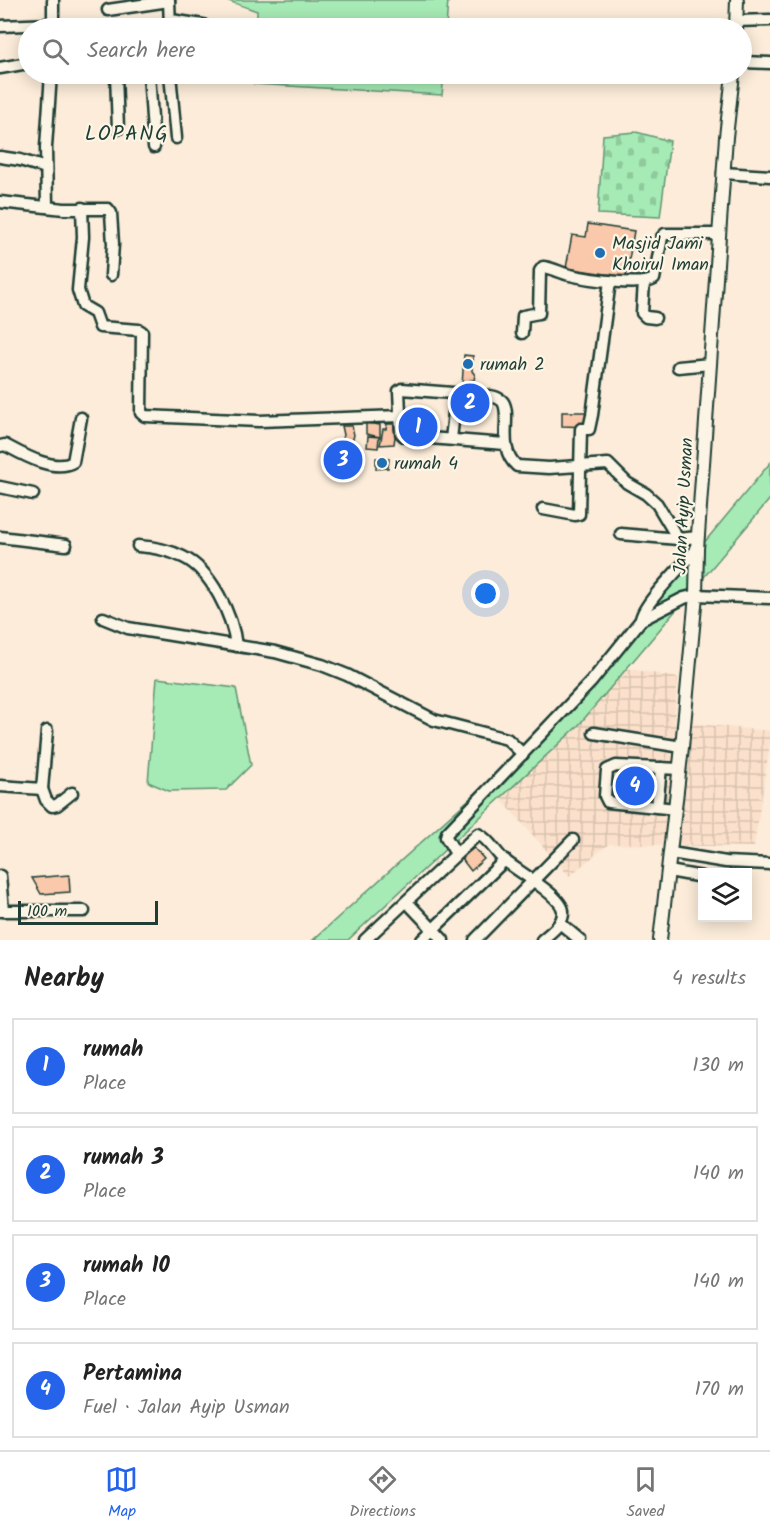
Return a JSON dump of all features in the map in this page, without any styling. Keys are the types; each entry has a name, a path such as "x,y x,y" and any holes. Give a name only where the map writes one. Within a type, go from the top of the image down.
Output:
{"main road":[{"path":"736,18 737,0"},
{"name":"Jalan Ayip Usman","path":"660,940 676,808 696,595 723,173 732,84"}],"street":[{"path":"53,0 53,18"},
{"path":"108,10 169,0 170,18"},
{"path":"752,23 770,20"},
{"path":"0,26 18,26"},
{"path":"752,62 770,63"},
{"path":"0,68 18,65"},
{"path":"47,207 46,168 50,84"},
{"path":"116,84 118,129"},
{"path":"150,84 154,147"},
{"path":"171,84 176,138"},
{"path":"0,157 46,168"},
{"path":"723,173 770,176"},
{"path":"0,202 47,207 108,209 111,213 113,244 111,275"},
{"path":"82,208 83,237 78,290 80,299 83,306 95,313 100,327 142,332 141,413 145,416 259,421 401,416"},
{"path":"522,333 523,316 539,313 540,271 543,267 570,275 609,282 644,282 654,279 662,237 665,234 719,234"},
{"path":"543,509 575,516 579,514 581,429 589,429 597,385 609,282"},
{"path":"644,282 642,313 646,317 655,318"},
{"path":"678,367 710,364"},
{"path":"505,444 404,436 401,433 399,392 402,389 498,398 504,405 505,444 512,461 517,466 549,468 608,464 627,483 646,494 657,504 678,539"},
{"path":"451,439 454,412"},
{"path":"0,446 4,445 33,460 68,465 73,462 81,418"},
{"path":"0,487 33,494"},
{"path":"456,854 447,841 447,833 591,682 641,620 644,609 698,543 621,534"},
{"path":"0,537 66,545"},
{"path":"138,546 155,547 185,557 204,573 222,600 234,630 236,646"},
{"path":"641,620 684,598 696,595 770,598"},
{"path":"103,618 128,628 275,652 335,669 434,720 507,739 523,754"},
{"path":"47,731 42,789 46,800 52,806 57,805 72,793"},
{"path":"594,733 682,747"},
{"path":"676,808 608,802 605,796 607,770 616,766 680,769"},
{"path":"657,807 661,768"},
{"path":"0,786 42,789"},
{"path":"365,940 478,834 505,860 534,881 562,906 561,924 542,940"},
{"path":"475,940 573,840"},
{"path":"671,853 726,862 770,864"},
{"path":"422,940 505,860"},
{"path":"669,871 698,876"},
{"path":"0,876 2,911 84,911"},
{"path":"406,902 443,940"},
{"path":"561,924 580,940"}],"shaded area":[{"path":"626,668 678,678 674,722 770,731 754,847 609,844 569,876 500,798 578,726"}],"green space":[{"path":"226,0 448,0 447,18 257,18 257,11"},
{"path":"254,84 443,84 442,95"},
{"path":"636,132 670,141 660,217 598,214 603,135"},
{"path":"770,463 770,499 578,726 348,940 313,940 559,718"},
{"path":"157,678 236,688 251,765 226,790 169,791 148,782"}],"building":[{"name":"Masjid Jami Khoirul Iman","path":"588,224 634,231 626,277 566,268 572,235 586,237"},
{"name":"rumah 2","path":"464,355 473,356 472,371 475,375 474,380 470,380 469,386 462,386"},
{"path":"463,398 477,400 476,413 462,412"},
{"path":"562,412 589,412 589,427 562,426"},
{"path":"411,419 428,421 426,435 409,433"},
{"path":"366,423 380,425 380,437 366,434"},
{"path":"387,424 394,424 396,430 394,444 380,445 383,429 386,429"},
{"path":"342,426 352,426 354,435 352,442 341,442 344,435"},
{"path":"368,436 379,437 378,448 367,447"},
{"path":"339,455 348,455 347,467 338,468 336,466 339,464"},
{"name":"rumah 4","path":"376,458 389,459 388,468 376,469"},
{"path":"474,848 484,859 471,871 461,858"},
{"path":"69,875 70,892 41,894 32,878"}],"place":[{"name":"Masjid Jami Khoirul Iman","path":"600,253"},
{"name":"rumah 2","path":"468,364"},
{"name":"rumah 3","path":"470,403"},
{"name":"rumah","path":"418,427"},
{"name":"rumah 10","path":"343,460"},
{"name":"rumah 4","path":"382,463"},
{"name":"Pertamina","path":"635,786"}],"district":[{"name":"LOPANG","path":"127,133"}]}
